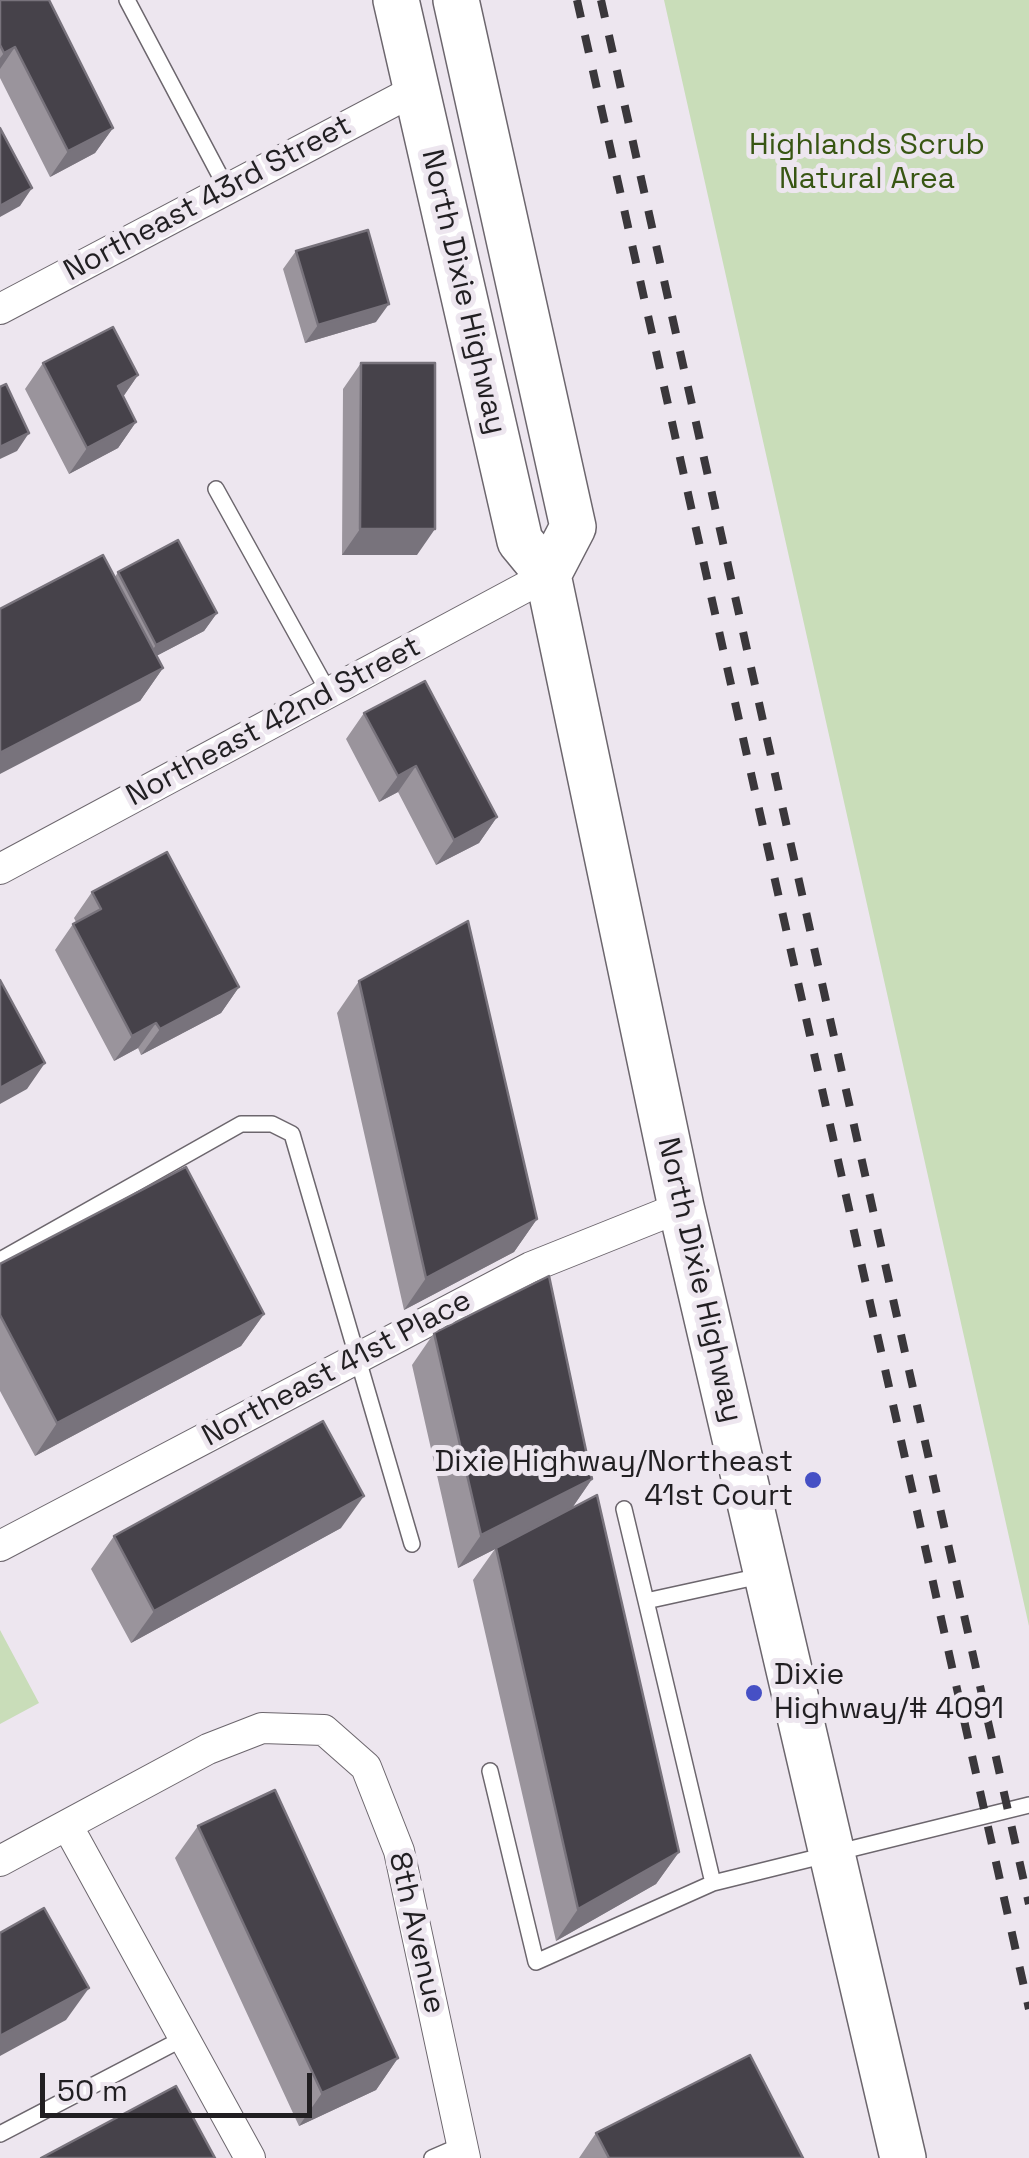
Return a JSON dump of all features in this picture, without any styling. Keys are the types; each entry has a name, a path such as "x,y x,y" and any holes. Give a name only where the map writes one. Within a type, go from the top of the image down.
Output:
{"main road":[{"name":"North Dixie Highway","path":"396,0 520,541 548,575 681,1207 903,2158"},
{"name":"North Dixie Highway","path":"456,0 573,527 548,575"}],"street":[{"name":"Northeast 43rd Street","path":"0,310 417,89"},
{"name":"Northeast 42nd Street","path":"0,869 548,575"},
{"name":"Northeast 41st Place","path":"0,1546 531,1267 681,1207"},
{"name":"8th Avenue","path":"67,1825 208,1749 262,1728 324,1730 366,1767 399,1851 464,2151"},
{"path":"0,1860 67,1825 250,2158"}],"lane":[{"path":"126,0 227,189"},
{"path":"216,488 329,693"},
{"path":"0,1260 242,1124 272,1124 292,1134 412,1544"},
{"path":"624,1509 712,1883"},
{"path":"646,1600 767,1575"},
{"path":"490,1771 536,1962 712,1883 1029,1804"},
{"path":"0,2134 184,2038"},
{"path":"432,2158 464,2151"}],"green space":[{"name":"Highlands Scrub Natural Area","path":"664,0 1029,0 1029,1626"},
{"path":"0,1630 39,1703 0,1724"}],"building":[{"path":"0,0 49,0 113,128 68,151 15,47 4,53 0,45"},
{"path":"0,128 32,188 0,206"},
{"path":"368,230 389,304 318,325 296,251"},
{"path":"113,327 138,375 118,386 136,422 87,448 43,363"},
{"path":"361,363 435,363 435,529 360,529"},
{"path":"6,384 29,433 0,447 0,387"},
{"path":"178,540 217,613 156,645 118,572"},
{"path":"103,555 163,668 0,753 0,609"},
{"path":"425,681 497,817 454,840 416,766 398,776 364,713"},
{"path":"167,852 239,987 160,1029 156,1023 132,1036 73,924 101,909 92,892"},
{"path":"468,921 537,1219 426,1278 359,981"},
{"path":"0,980 45,1063 0,1088"},
{"path":"186,1167 264,1314 57,1423 0,1315 0,1264"},
{"path":"549,1276 592,1479 481,1535 434,1333"},
{"path":"323,1421 364,1496 154,1611 114,1536"},
{"path":"597,1495 679,1852 578,1909 496,1548"},
{"path":"275,1790 398,2058 322,2093 198,1826"},
{"path":"44,1908 89,1988 0,2036 0,1933"},
{"path":"750,2055 803,2158 609,2158 596,2133"},
{"path":"176,2086 215,2158 41,2158"}],"railway":[{"path":"577,0 1029,2009"},
{"path":"601,0 1029,1904"}],"place":[{"name":"Dixie Highway/Northeast 41st Court","path":"813,1480"},
{"name":"Dixie Highway/# 4091","path":"754,1693"}]}
